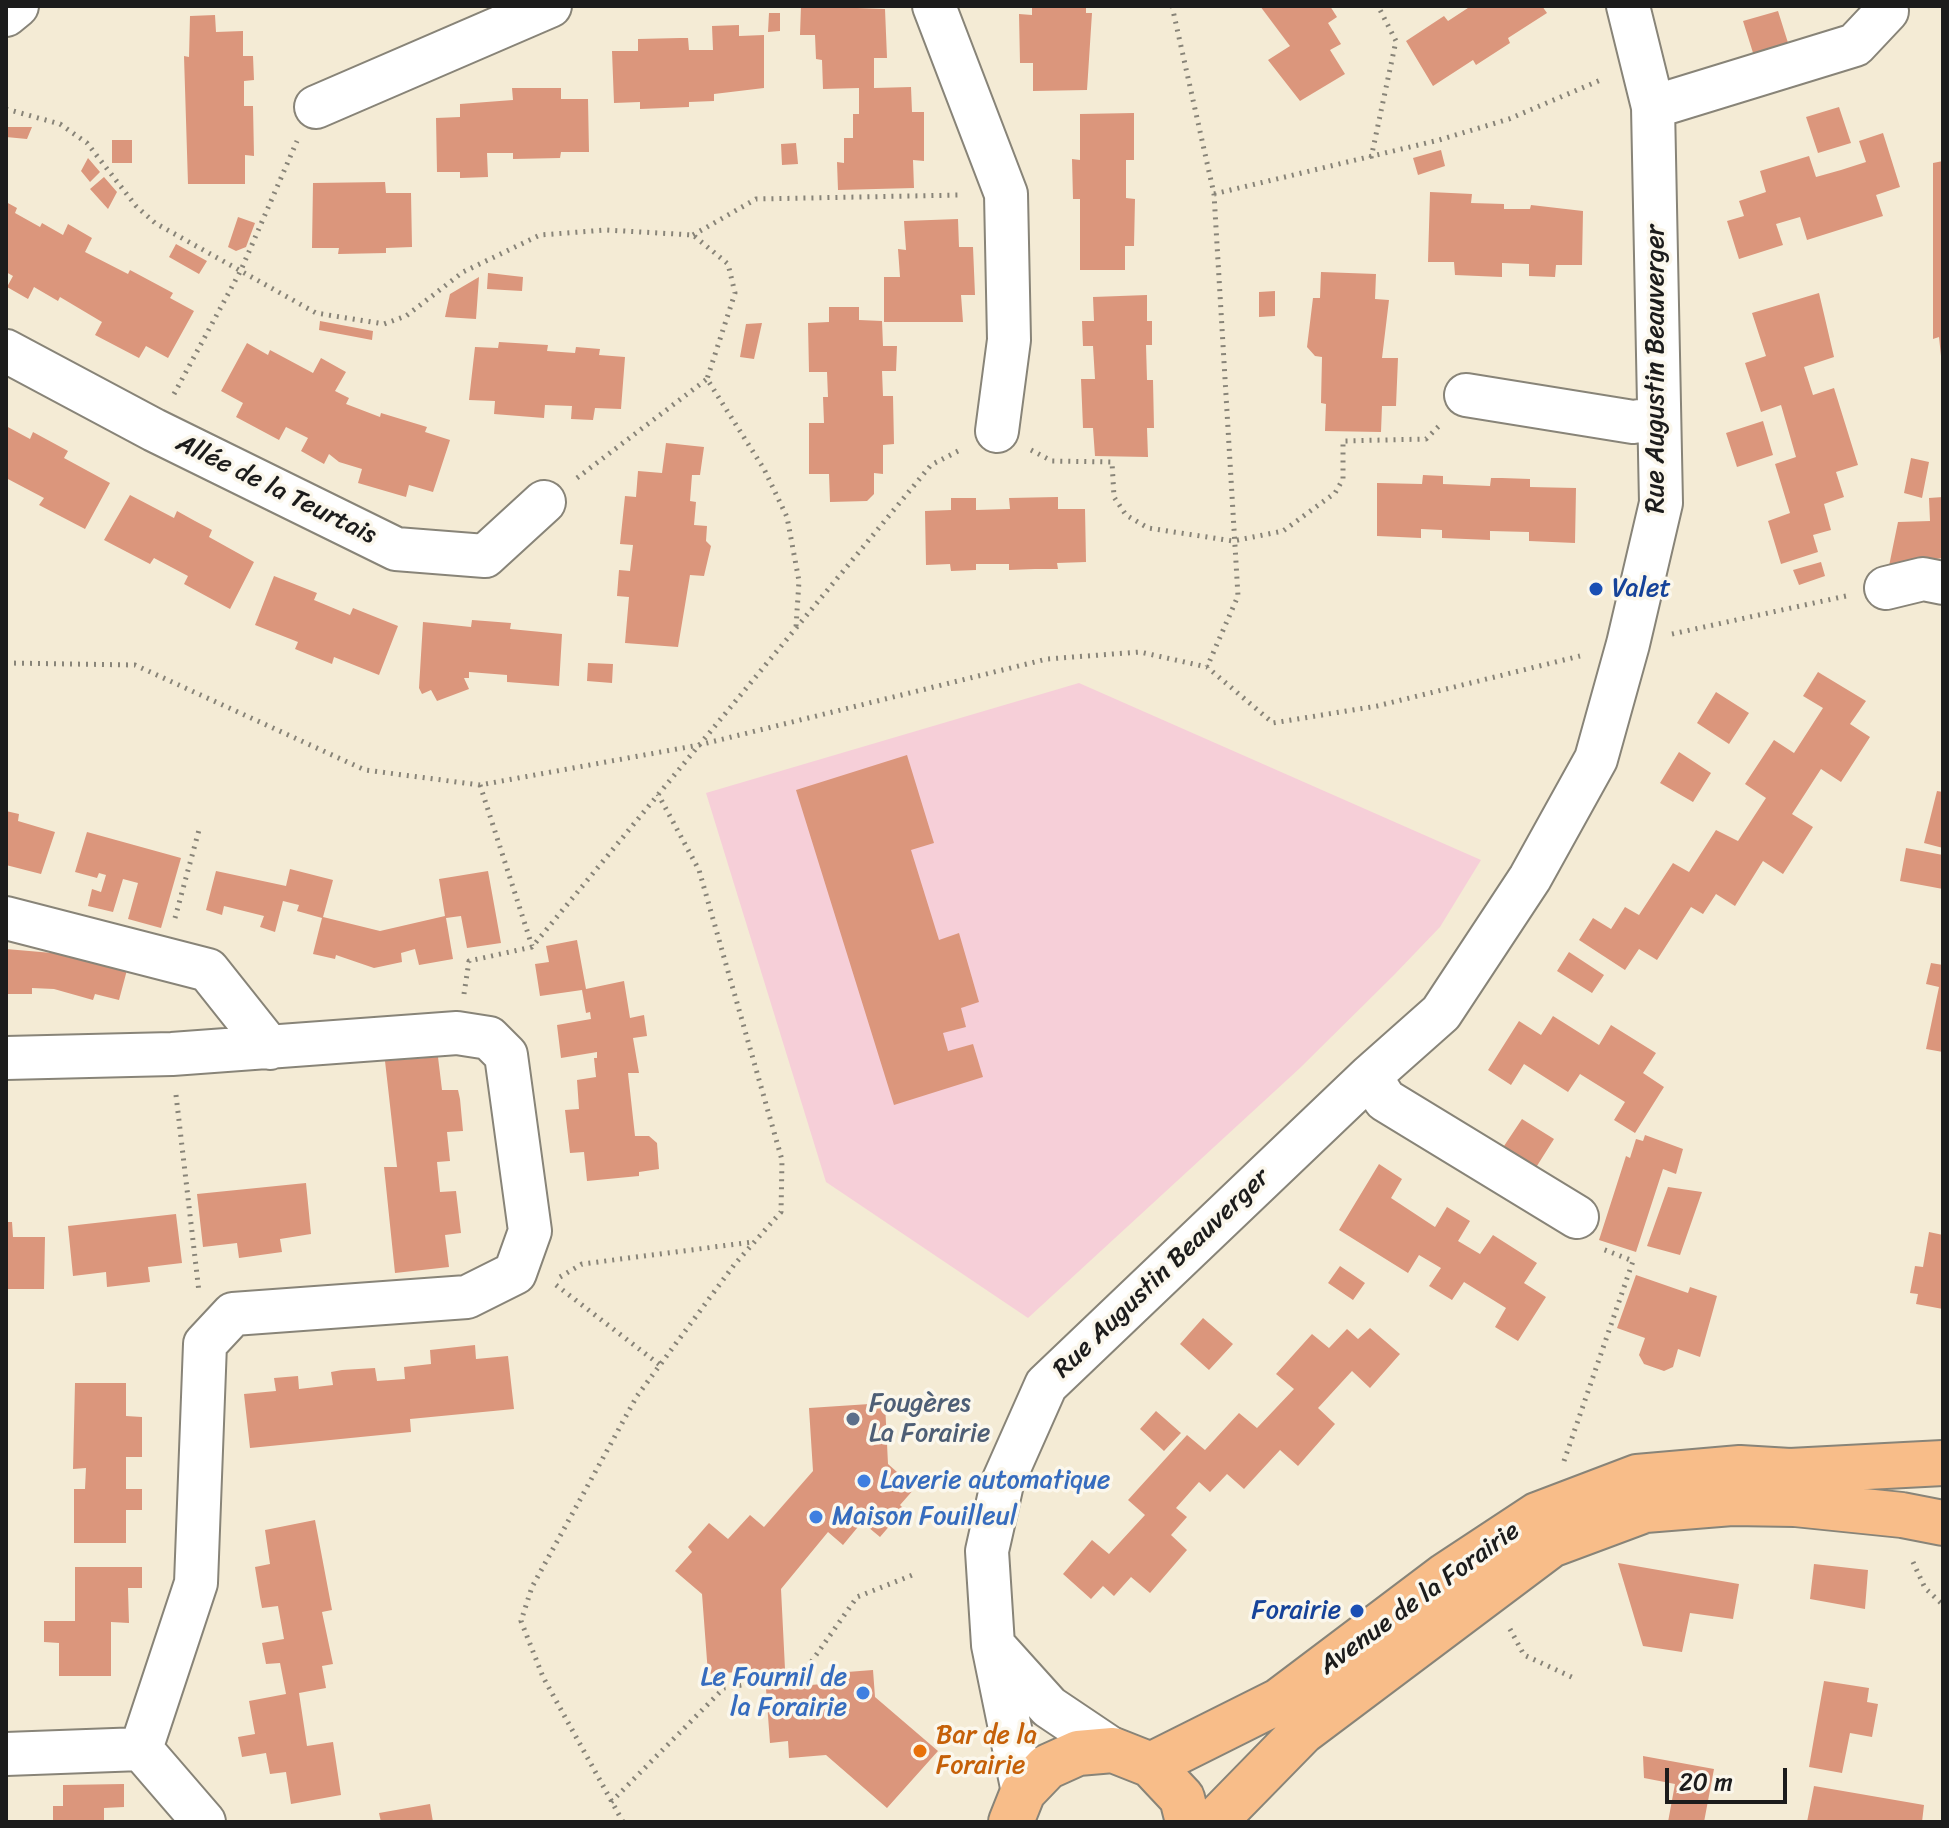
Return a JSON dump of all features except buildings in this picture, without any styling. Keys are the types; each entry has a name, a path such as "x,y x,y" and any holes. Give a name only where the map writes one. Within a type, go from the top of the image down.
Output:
{"main road":[{"name":"Avenue de la Forairie","path":"1017,1807 1047,1767 1078,1753 1132,1758 1279,1701 1446,1575 1537,1515 1637,1477 1740,1468 1790,1471 1943,1463"},
{"name":"Avenue de la Forairie","path":"1214,1822 1302,1732 1551,1545 1645,1510 1732,1503 1795,1504 1902,1515 1943,1523"},
{"path":"1132,1758 1182,1798 1188,1822"}],"street":[{"path":"6,15 17,6"},
{"path":"316,107 550,6"},
{"path":"934,6 1006,194 1009,340 997,431"},
{"name":"Rue Augustin Beauverger","path":"1017,1807 993,1645 987,1551 1002,1484 1046,1385 1370,1076 1441,1013 1530,878 1596,759 1628,644 1661,503 1653,107 1628,6"},
{"path":"1653,107 1855,45 1887,11"},
{"name":"Allée de la Teurtais","path":"6,351 154,430 396,549 485,556 544,502"},
{"path":"1466,395 1633,422 1659,418"},
{"path":"1886,588 1923,579 1943,583"},
{"path":"6,918 208,970 270,1048"},
{"path":"6,1058 172,1054 457,1033 489,1038 506,1055 530,1231 515,1273 467,1297 233,1314 205,1344 196,1583 141,1749"},
{"path":"1370,1076 1385,1100 1577,1217"},
{"path":"993,1645 1049,1707 1132,1758"},
{"path":"6,1754 141,1749"},
{"path":"141,1749 204,1822"}],"path":[{"path":"1172,6 1214,194 1238,596 1207,667"},
{"path":"1371,158 1396,41 1378,6"},
{"path":"1214,194 1371,158 1509,119 1606,78 1642,57"},
{"path":"154,430 241,270 306,119 316,107"},
{"path":"6,109 60,124 87,143 136,206 155,223 316,313 384,324 406,316 463,272 540,235 606,230 693,235 756,199 1006,194"},
{"path":"544,502 707,379 735,293 728,264 693,235"},
{"path":"707,379 764,469 787,517 799,581 796,628"},
{"path":"457,1033 469,961 532,947 931,465 997,431 1052,461 1112,462 1114,497 1126,515 1148,528 1233,541 1283,531 1335,493 1343,479 1343,441 1426,439 1466,395"},
{"path":"6,663 135,665 365,770 480,785 699,745 1047,659 1140,652 1207,667 1273,723 1377,706 1628,644 1886,588"},
{"path":"480,785 532,947"},
{"path":"623,1822 543,1677 521,1621 532,1587 619,1425 660,1365 754,1242 781,1212 782,1160 699,870 658,794"},
{"path":"172,1054 205,1344"},
{"path":"1561,1469 1633,1261 1580,1240 1577,1217"},
{"path":"660,1365 552,1282 582,1264 754,1242"},
{"path":"611,1802 724,1688 802,1675 857,1597 915,1574"},
{"path":"1504,1616 1524,1655 1576,1679"}],"shaded area":[{"path":"1079,683 1481,860 1440,927 1394,975 1300,1068 1028,1318 826,1182 706,793"}],"place":[{"name":"Valet","path":"1596,589"},
{"name":"Fougères La Forairie","path":"853,1419"},
{"name":"Laverie automatique","path":"864,1481"},
{"name":"Maison Fouilleul","path":"816,1517"},
{"name":"Forairie","path":"1357,1611"},
{"name":"Le Fournil de la Forairie","path":"863,1693"},
{"name":"Bar de la Forairie","path":"920,1751"}]}
